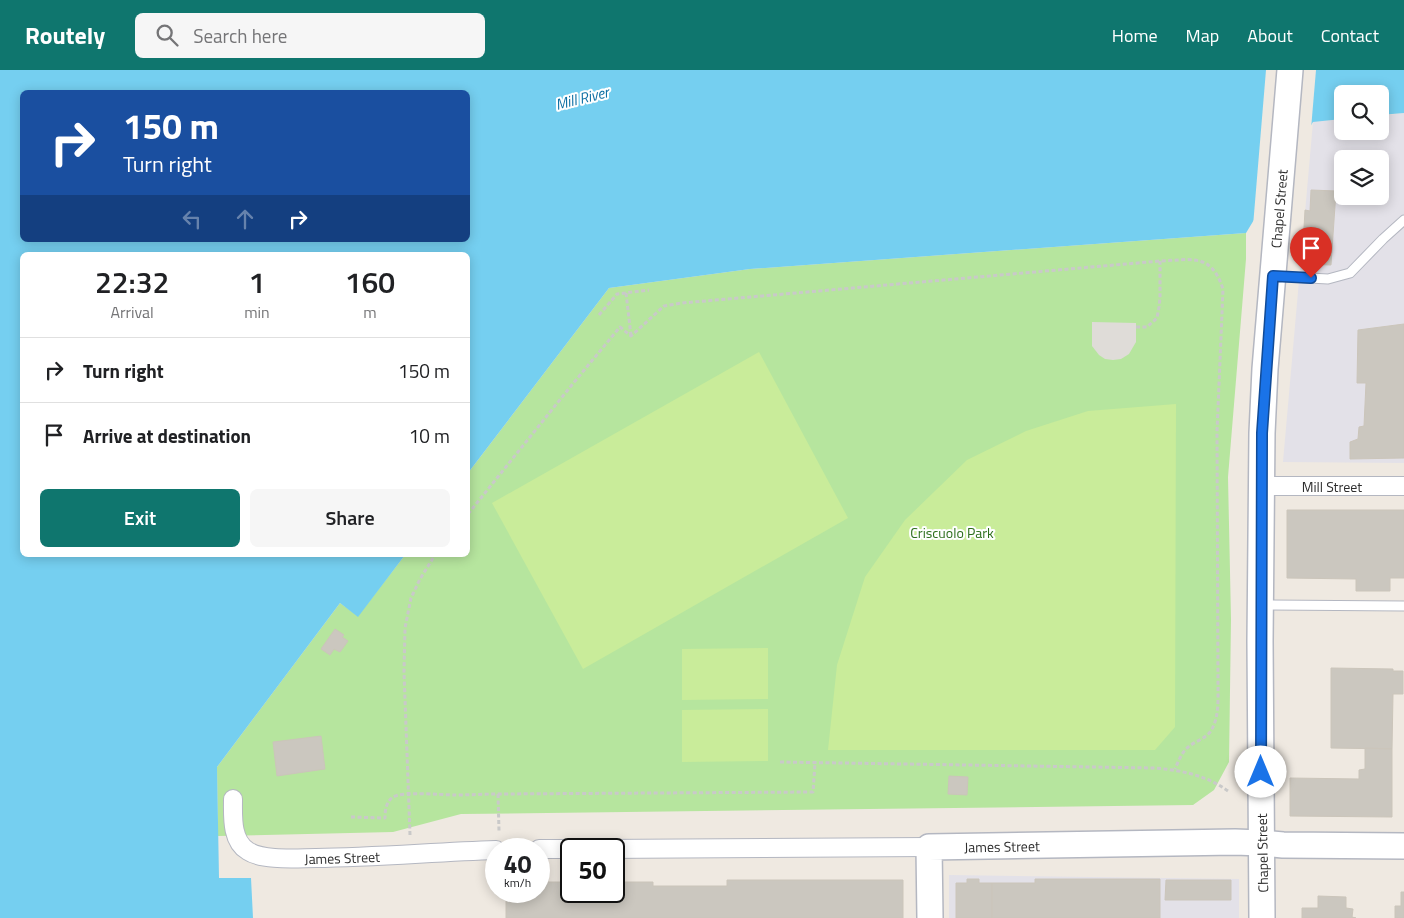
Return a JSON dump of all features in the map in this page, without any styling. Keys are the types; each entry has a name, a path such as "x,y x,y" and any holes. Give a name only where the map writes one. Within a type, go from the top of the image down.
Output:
{"main road":[{"name":"Chapel Street","path":"1262,918 1261,486 1263,406 1290,70"},
{"name":"James Street","path":"930,848 1235,842 1283,846 1404,846"},
{"path":"930,848 930,918"}],"street":[{"name":"Mill Street","path":"1261,486 1404,486"},
{"name":"James Street","path":"233,799 234,828 238,843 248,851 260,856 292,858 340,857 485,846"},
{"name":"James Street","path":"625,849 930,848"}],"lane":[{"path":"1273,276 1328,279 1350,273 1404,220"},
{"path":"1261,606 1404,606"}],"path":[{"path":"632,336 664,306 673,304 1189,258 1204,262 1212,268 1219,278 1223,289 1217,432 1217,714 1212,730 1205,737 1187,748 1180,757 1176,769"},
{"path":"1136,327 1147,327 1157,318 1160,298 1160,261"},
{"path":"599,316 616,294 649,290"},
{"path":"626,293 632,336"},
{"path":"470,512 620,327 632,336"},
{"path":"412,853 408,794 404,628 412,598 420,579 434,557"},
{"path":"780,762 1176,769 1192,773 1228,791"},
{"path":"352,817 385,818 387,804 392,798 408,794 814,792 815,763"},
{"path":"498,794 498,838"}],"shaded area":[{"path":"1404,113 1404,463 1283,462 1313,122 1334,120 1334,140 1389,140 1389,115"},
{"path":"1092,322 1136,323 1136,342 1129,354 1121,359 1113,360 1105,359 1099,355 1092,346"},
{"path":"949,875 1239,879 1239,918 949,918"}],"green space":[{"name":"Criscuolo Park","path":"1246,233 1246,259 1228,477 1231,619 1229,762 1214,790 1193,805 461,814 393,832 218,836 217,767 340,603 358,616 403,557 470,557 470,470 609,288 750,269"},
{"path":"759,352 848,518 583,669 492,503"},
{"path":"1176,404 1175,727 1155,750 828,750 837,665 865,577 905,520 967,460 1026,431 1088,411"},
{"path":"768,648 768,699 682,700 682,649"},
{"path":"768,709 768,761 682,762 682,710"}],"water":[{"name":"Mill River","path":"0,70 1404,70 1404,113 1389,114 1389,85 1334,85 1334,120 1313,122 1246,233 750,269 609,288 470,470 470,252 20,252 20,557 403,557 358,617 340,603 217,767 219,878 251,878 253,918 0,918"}],"pier":[{"path":"1266,70 1316,70 1311,129 1253,226"}],"building":[{"path":"1311,190 1334,191 1335,205 1331,265 1302,264 1305,210 1310,211"},
{"path":"1404,324 1404,458 1350,459 1350,442 1358,439 1359,427 1364,426 1366,383 1357,383 1358,330"},
{"path":"1287,510 1404,510 1404,578 1390,578 1390,591 1356,591 1356,579 1287,578"},
{"path":"335,629 344,635 342,637 348,641 340,652 334,649 330,655 321,649"},
{"path":"1331,668 1393,669 1393,671 1403,671 1403,694 1393,694 1392,749 1331,748"},
{"path":"321,736 325,769 277,776 273,742"},
{"path":"1365,748 1392,749 1392,817 1290,816 1290,778 1359,779 1359,770 1365,769"},
{"path":"949,776 968,777 967,795 948,794"},
{"path":"967,879 979,879 979,883 992,883 992,918 956,918 956,883 967,883"},
{"path":"1035,879 1160,879 1160,918 992,918 992,883 1035,883"},
{"path":"727,880 903,880 903,918 506,918 506,903 550,903 550,882 560,882 560,903 625,903 625,882 653,882 653,886 727,886"},
{"path":"1166,880 1231,880 1231,900 1165,900"},
{"path":"1401,892 1404,892 1404,918 1395,918 1395,906 1401,906"},
{"path":"1318,896 1346,897 1346,908 1353,909 1352,917 1356,918 1302,918 1302,908 1318,908"}],"route":[{"path":"1261,772 1262,433 1273,276 1311,278"}]}
